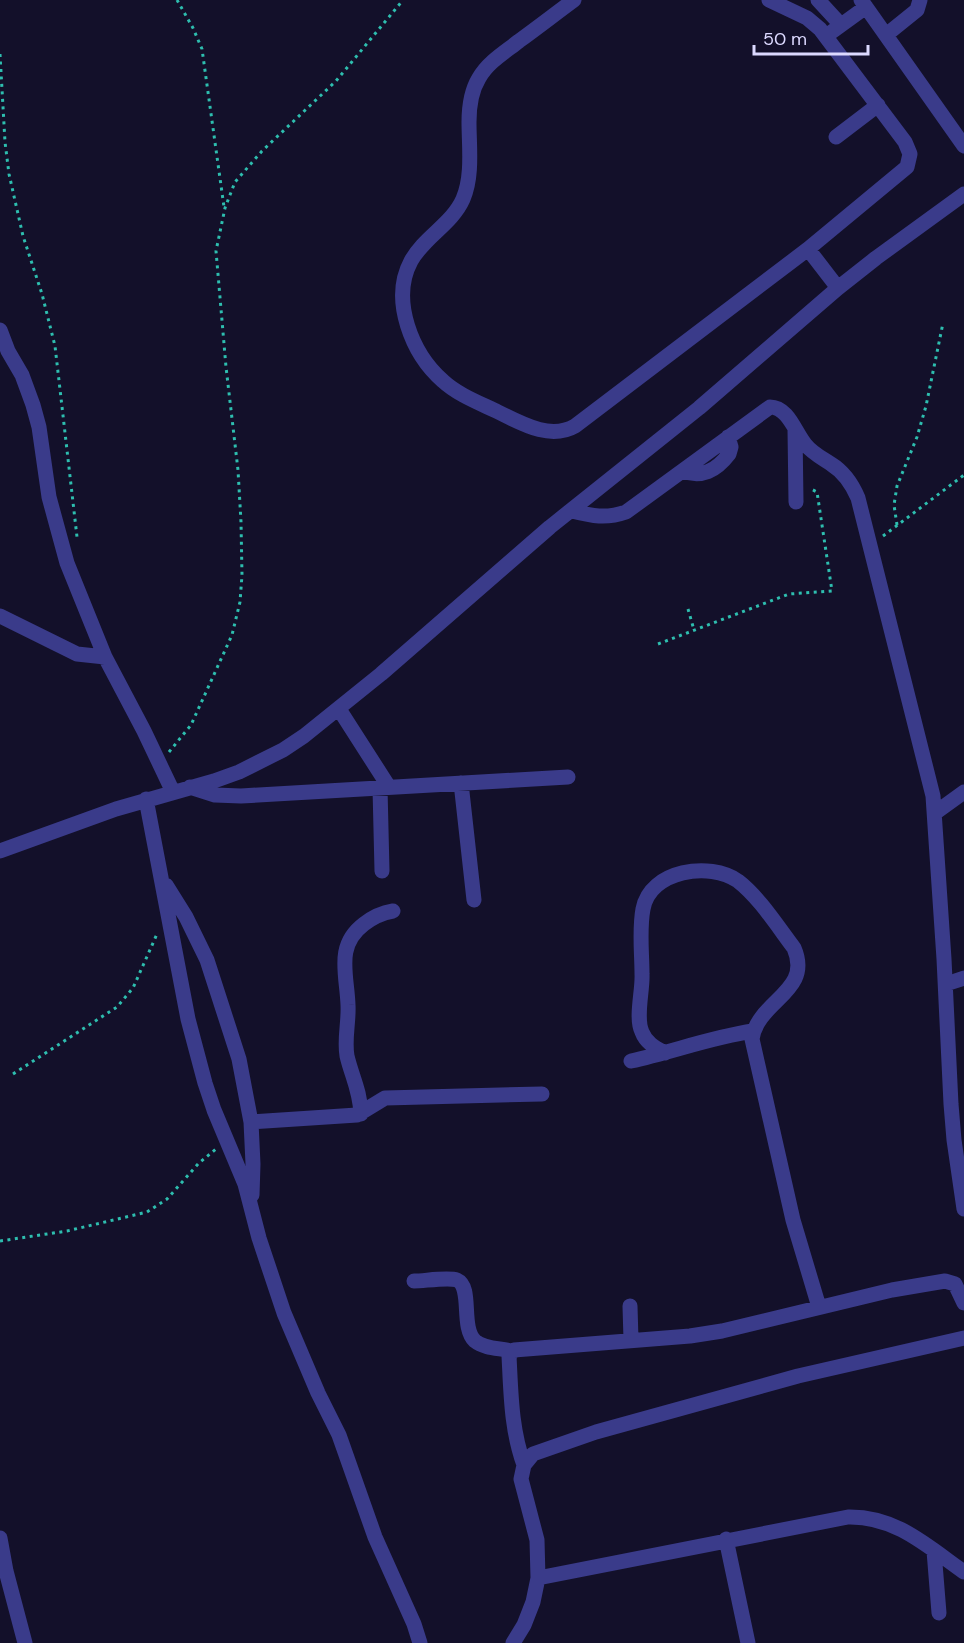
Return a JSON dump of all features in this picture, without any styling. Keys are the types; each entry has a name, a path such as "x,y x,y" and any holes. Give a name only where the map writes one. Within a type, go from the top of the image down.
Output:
{"street":[{"path":"574,0 492,62 478,79 473,89 469,111 469,173 466,192 452,216 418,250 410,262 403,288 405,315 411,336 424,360 436,375 451,388 525,424 547,432 569,430 808,249 907,166 908,148 826,36 807,18 769,0"},
{"path":"818,0 841,25"},
{"path":"886,35 917,10 920,0"},
{"path":"826,36 863,3 964,146"},
{"path":"836,137 878,105"},
{"path":"0,850 146,799 214,781 261,762 304,736 572,510 699,408 838,288 964,194"},
{"path":"808,249 838,288"},
{"path":"0,330 8,351 22,375 33,405 57,530 67,563 105,657 173,792"},
{"path":"572,510 598,517 626,512 770,407 780,409 807,447 840,471 854,488 926,764 935,813 953,1131 964,1209"},
{"path":"795,430 796,502"},
{"path":"0,616 77,654 105,657"},
{"path":"339,708 385,788 382,871"},
{"path":"190,787 215,795 228,796 568,777"},
{"path":"461,783 474,900"},
{"path":"935,813 964,792"},
{"path":"146,799 195,1051 214,1110 252,1207 259,1238 284,1313 318,1393 339,1434 375,1537 414,1624 420,1643"},
{"path":"665,1053 645,1039 639,1026 643,908 650,894 662,883 686,873 709,870 738,881 752,895 794,948 797,955 799,963 796,979 760,1017 753,1031 753,1048 782,1176 819,1307"},
{"path":"161,877 186,917 212,975 239,1059 251,1122 252,1207"},
{"path":"361,1114 359,1093 346,1047 349,1012 345,950 350,936 355,931 377,915 393,911"},
{"path":"946,984 964,978"},
{"path":"631,1061 719,1037 753,1031"},
{"path":"251,1122 361,1114 376,1102 386,1098 542,1094"},
{"path":"414,1281 452,1279 459,1281 464,1288 467,1326 472,1338 483,1345 512,1351 690,1336 722,1331 892,1290 949,1281 957,1287 964,1303"},
{"path":"630,1306 631,1340"},
{"path":"513,1643 530,1610 538,1578 537,1540 521,1479 528,1458 540,1450 605,1430 798,1376 964,1338"},
{"path":"512,1351 509,1356 513,1424 524,1465"},
{"path":"538,1578 726,1539 848,1517 875,1518 898,1527 964,1572"},
{"path":"0,1538 6,1571 25,1643"},
{"path":"726,1539 748,1643"},
{"path":"934,1551 939,1613"}],"path":[{"path":"177,0 202,49 225,208"},
{"path":"159,761 176,746 191,725 232,635 240,602 241,522 238,470 216,251 225,208 235,182 262,152 336,81 403,0"},
{"path":"0,54 9,174 23,236 42,294 55,346 76,537"},
{"path":"897,525 894,505 897,486 914,445 926,406 943,323"},
{"path":"869,546 964,475"},
{"path":"658,644 789,594 832,591 817,492 796,483"},
{"path":"688,609 694,630"},
{"path":"13,1074 117,1007 133,988 150,945 169,919"},
{"path":"0,1240 67,1231 147,1212 167,1198 199,1163 227,1141"}]}
